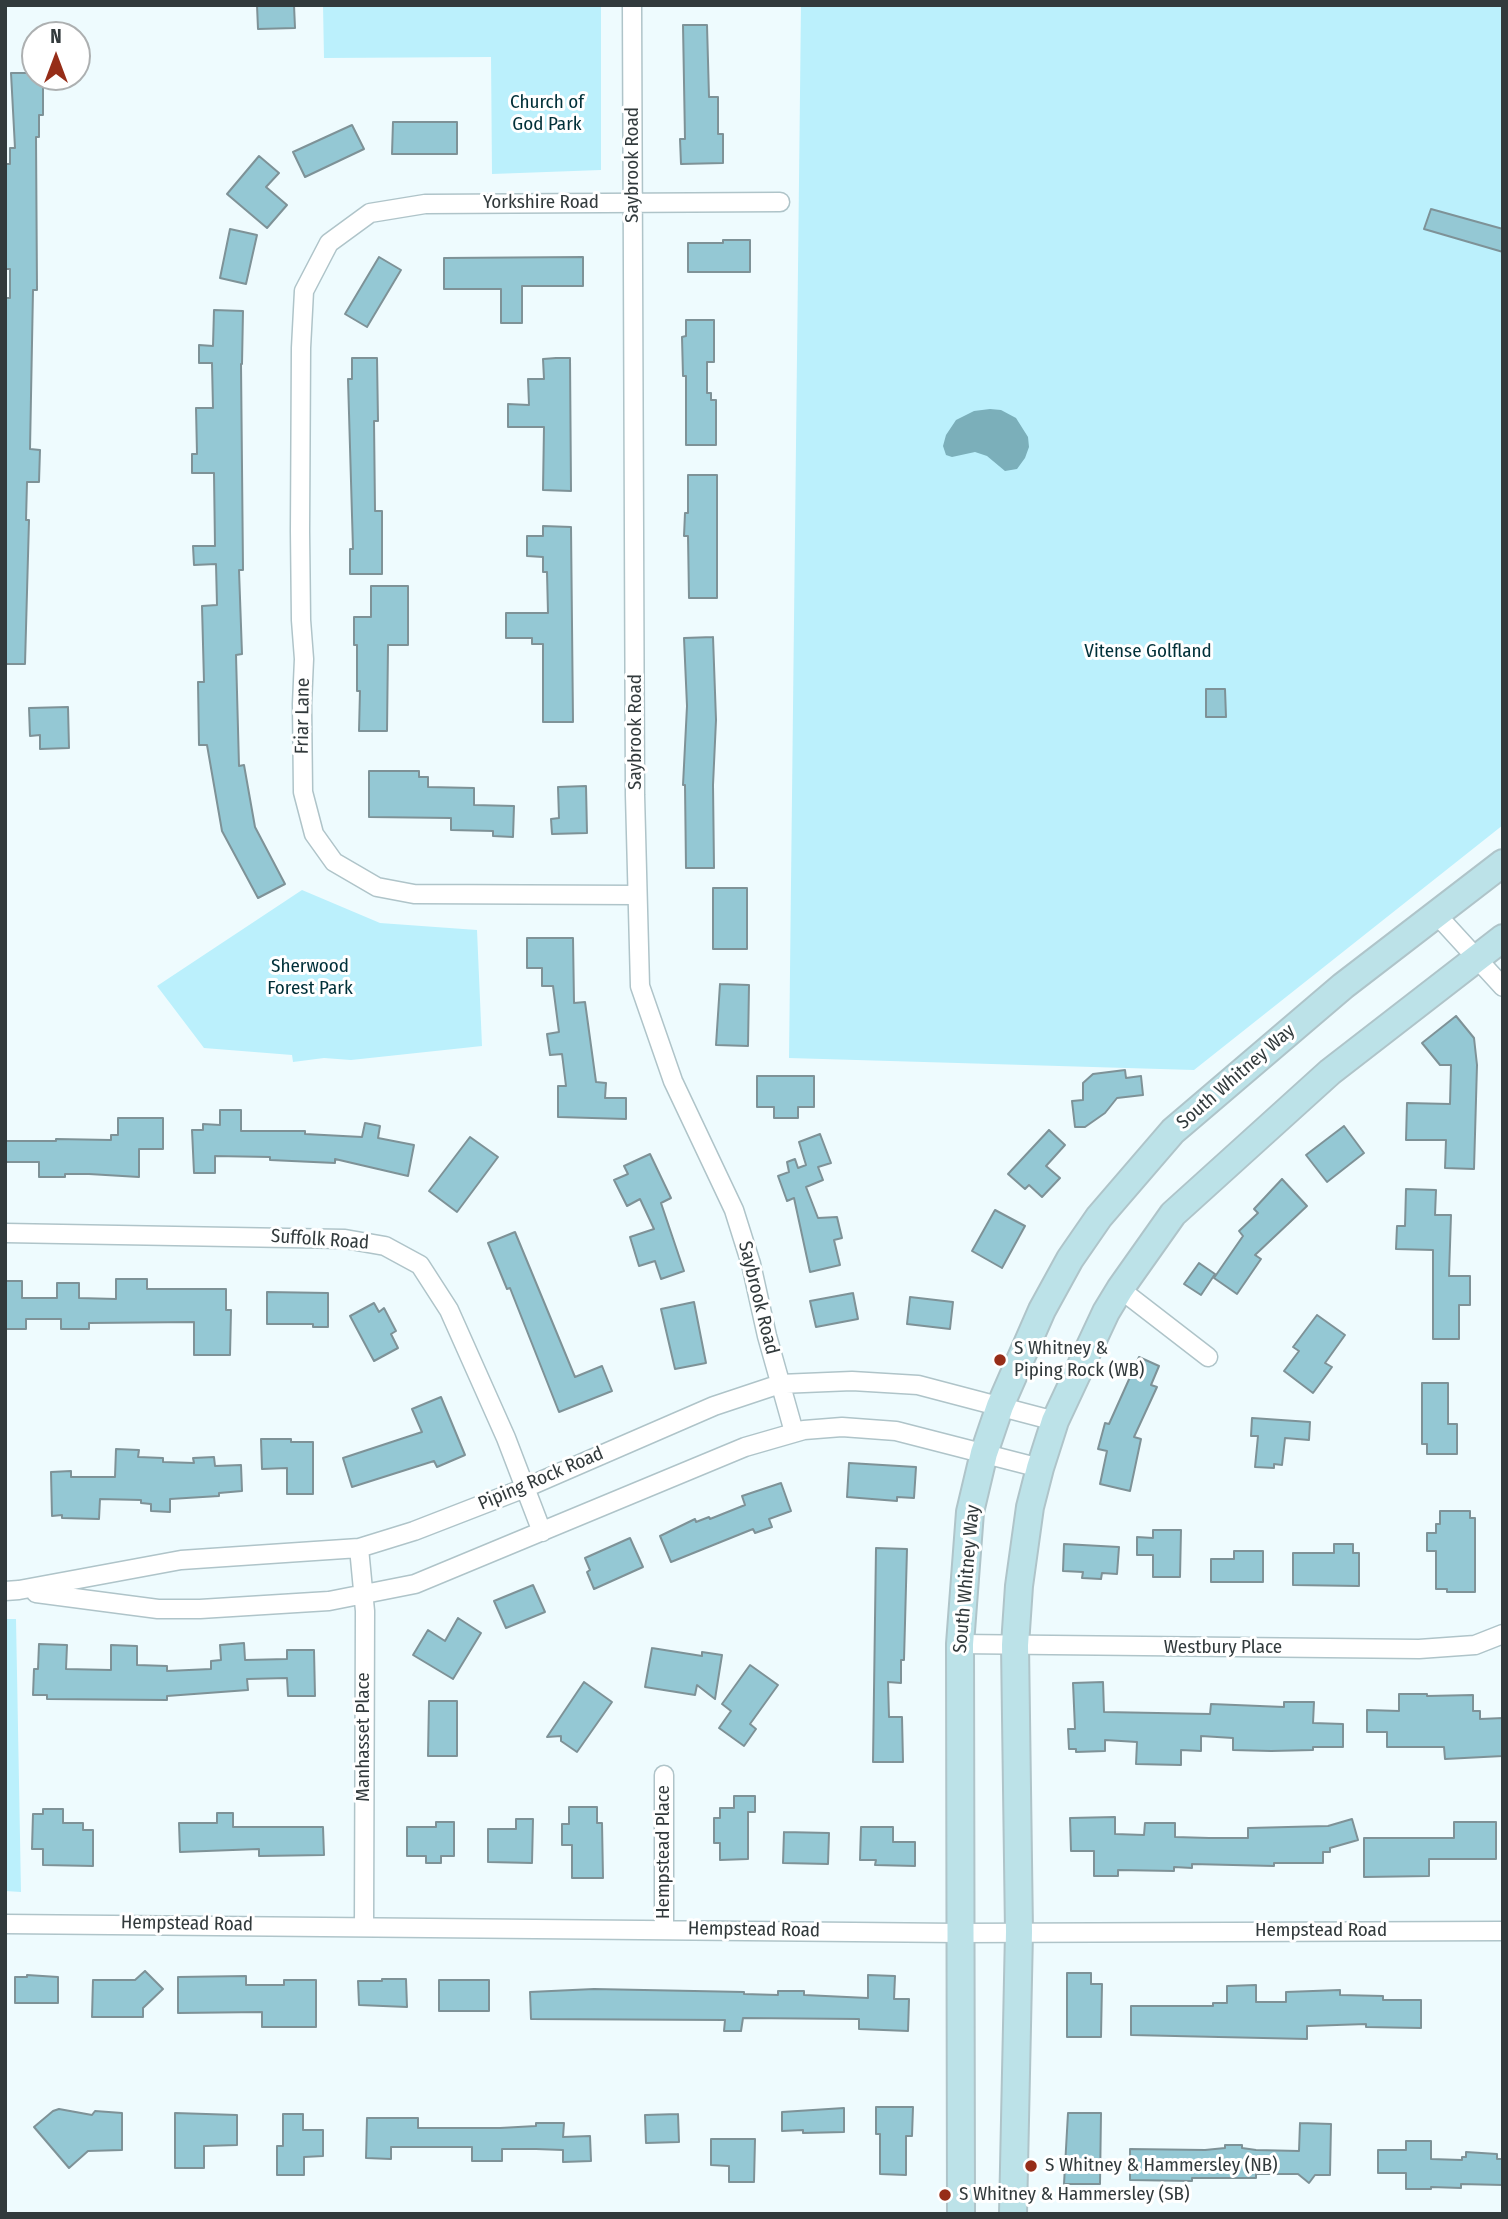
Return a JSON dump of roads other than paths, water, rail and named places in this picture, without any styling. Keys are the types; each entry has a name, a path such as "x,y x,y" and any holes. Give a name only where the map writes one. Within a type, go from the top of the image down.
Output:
{"main road":[{"name":"South Whitney Way","path":"961,2214 960,1644 970,1512 984,1453 1000,1406 1042,1310 1070,1259 1099,1217 1173,1131 1343,986 1503,863"},
{"path":"1013,2214 1019,1931 1015,1645 1019,1586 1030,1507 1055,1421 1082,1361 1120,1289 1174,1214 1257,1135 1330,1072 1503,938"}],"street":[{"name":"Saybrook Road","path":"632,5 636,895 640,986 673,1081 734,1210 751,1264 794,1432"},
{"name":"Yorkshire Road","path":"321,257 328,243 370,213 425,204 779,202"},
{"name":"Friar Lane","path":"321,257 304,291 301,362 303,792 314,834 334,862 377,887 414,894 636,895"},
{"path":"1437,915 1503,987"},
{"name":"Suffolk Road","path":"5,1233 345,1239 385,1246 420,1265 449,1310 506,1438 541,1532"},
{"path":"1120,1289 1208,1357"},
{"name":"Piping Rock Road","path":"12,1591 181,1560 359,1548 414,1531 525,1488 714,1406 780,1384 852,1381 918,1385 1055,1421"},
{"name":"Piping Rock Road","path":"12,1591 158,1609 329,1601 415,1584 708,1462 794,1432 842,1427 896,1432 1040,1468"},
{"name":"Manhasset Place","path":"359,1548 363,1594 364,1927"},
{"name":"Westbury Place","path":"960,1644 1419,1649 1475,1645 1503,1634"},
{"name":"Hempstead Place","path":"664,1775 664,1929"},
{"name":"Hempstead Road","path":"5,1924 959,1933 1503,1931"}],"place":[{"name":"S Whitney & Piping Rock (WB)","path":"1000,1360"},
{"name":"S Whitney & Hammersley (NB)","path":"1031,2166"},
{"name":"S Whitney & Hammersley (SB)","path":"945,2195"}],"park label":[{"name":"Church of God Park","path":"547,114"},
{"name":"Vitense Golfland","path":"1148,652"},
{"name":"Sherwood Forest Park","path":"310,978"}]}
